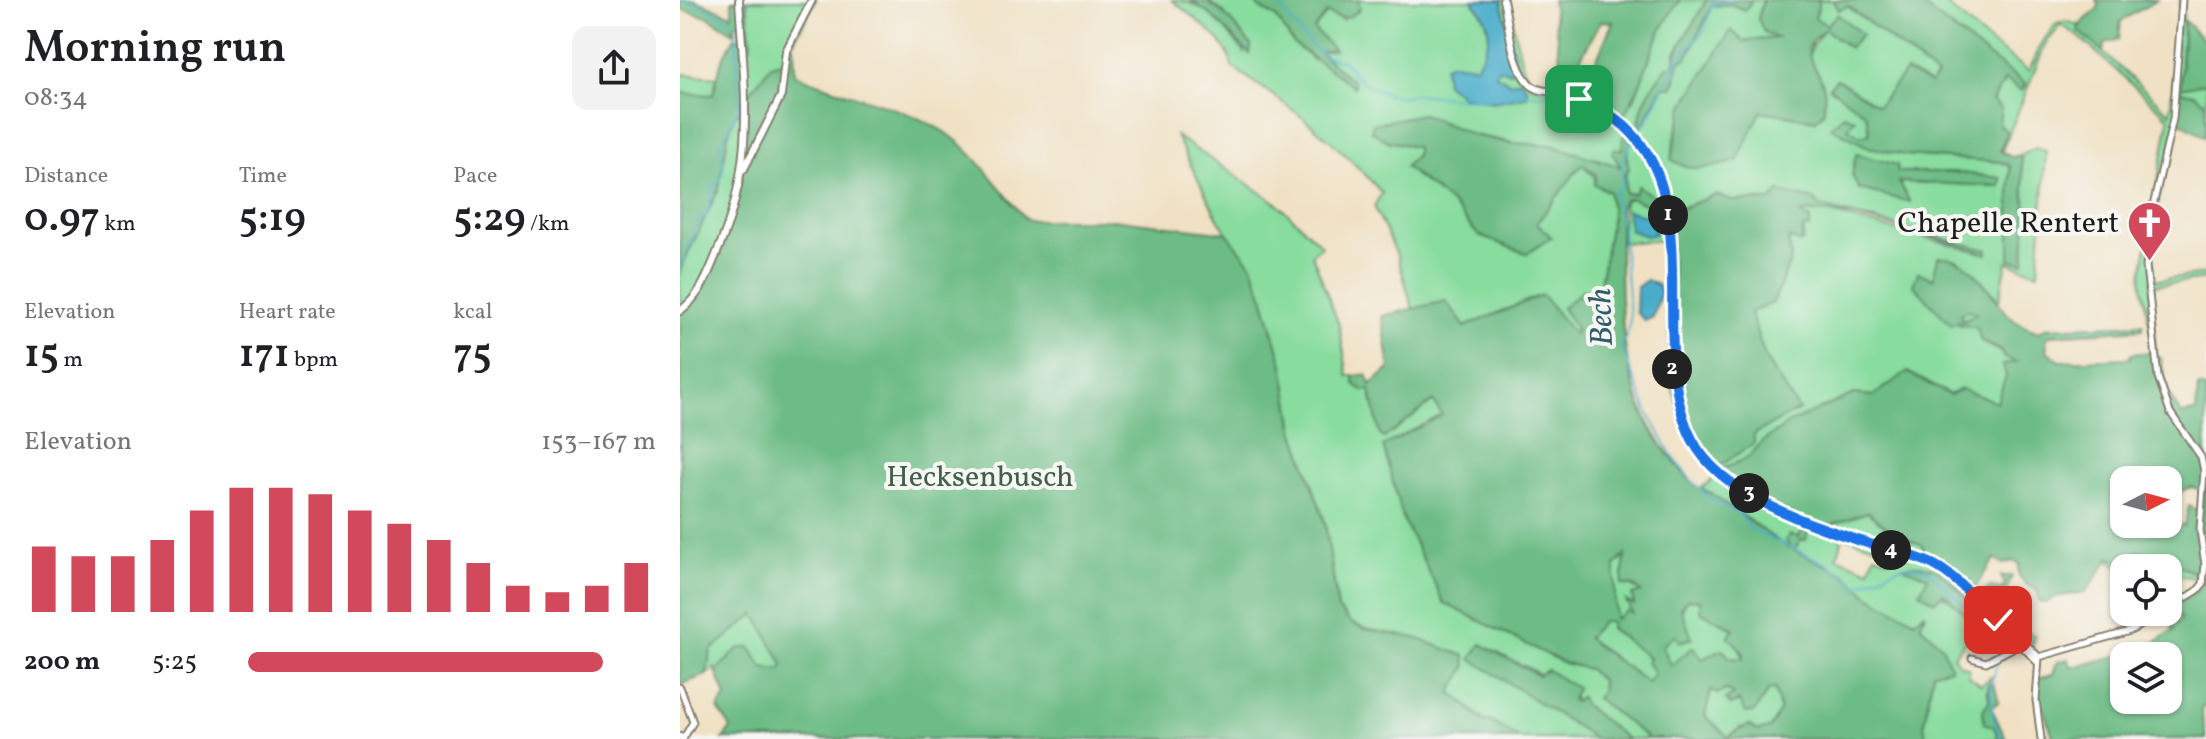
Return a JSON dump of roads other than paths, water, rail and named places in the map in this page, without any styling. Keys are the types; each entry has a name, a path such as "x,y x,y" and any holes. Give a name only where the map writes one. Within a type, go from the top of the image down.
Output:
{"street":[{"path":"739,0 746,128 744,170"},
{"path":"680,311 702,289 725,236 744,170 781,96 786,51 812,0"},
{"path":"1503,0 1520,68 1527,82 1540,90 1579,99 1614,117 1648,157 1661,189 1673,241 1671,366 1676,397 1697,448 1721,474 1760,500 1838,534 1931,563 2039,660 2036,700 2041,739"},
{"path":"2182,0 2173,119 2146,249 2155,358 2170,412 2201,457 2204,471 2200,530 2205,577 2197,591 2182,601"},
{"path":"1998,620 2039,660"},
{"path":"2039,660 2139,626"},
{"path":"1972,658 1986,662 2020,644"},
{"path":"680,687 693,722 682,738"}],"water":[{"path":"1472,0 1501,0 1517,66 1510,72 1499,69 1495,74 1510,83 1521,80 1527,88 1527,96 1493,102 1463,97 1446,83 1444,66 1452,63 1476,66 1486,48 1487,25"},
{"path":"1627,210 1650,217 1655,234 1646,236 1630,230"},
{"path":"1647,280 1658,285 1661,292 1653,317 1645,321 1636,312 1637,287"}],"waterway":[{"path":"681,0 707,8 736,25"},
{"path":"1276,0 1314,47 1333,59 1343,60 1355,75 1374,89 1397,96 1413,94 1483,100"},
{"name":"Bech","path":"1637,133 1645,124 1681,55 1703,33 1713,4 1731,0"},
{"path":"680,268 699,219 706,217 714,186 721,179 724,165 720,147 739,107 736,28"},
{"path":"1525,94 1554,95"},
{"path":"1572,99 1592,108"},
{"name":"Bech","path":"1631,141 1622,165 1623,183 1614,193 1622,228 1630,318 1628,333 1621,346 1647,411 1671,454 1694,484 1718,504 1739,514 1752,530 1829,565 1858,586 1901,566 1929,571 1970,609 1984,628 1998,636 2001,652"},
{"name":"Bech","path":"1999,658 1991,699 1994,719 2002,739"}],"place":[{"name":"Chapelle Rentert","path":"2150,263"}],"park label":[{"name":"Hecksenbusch","path":"980,478"}]}
